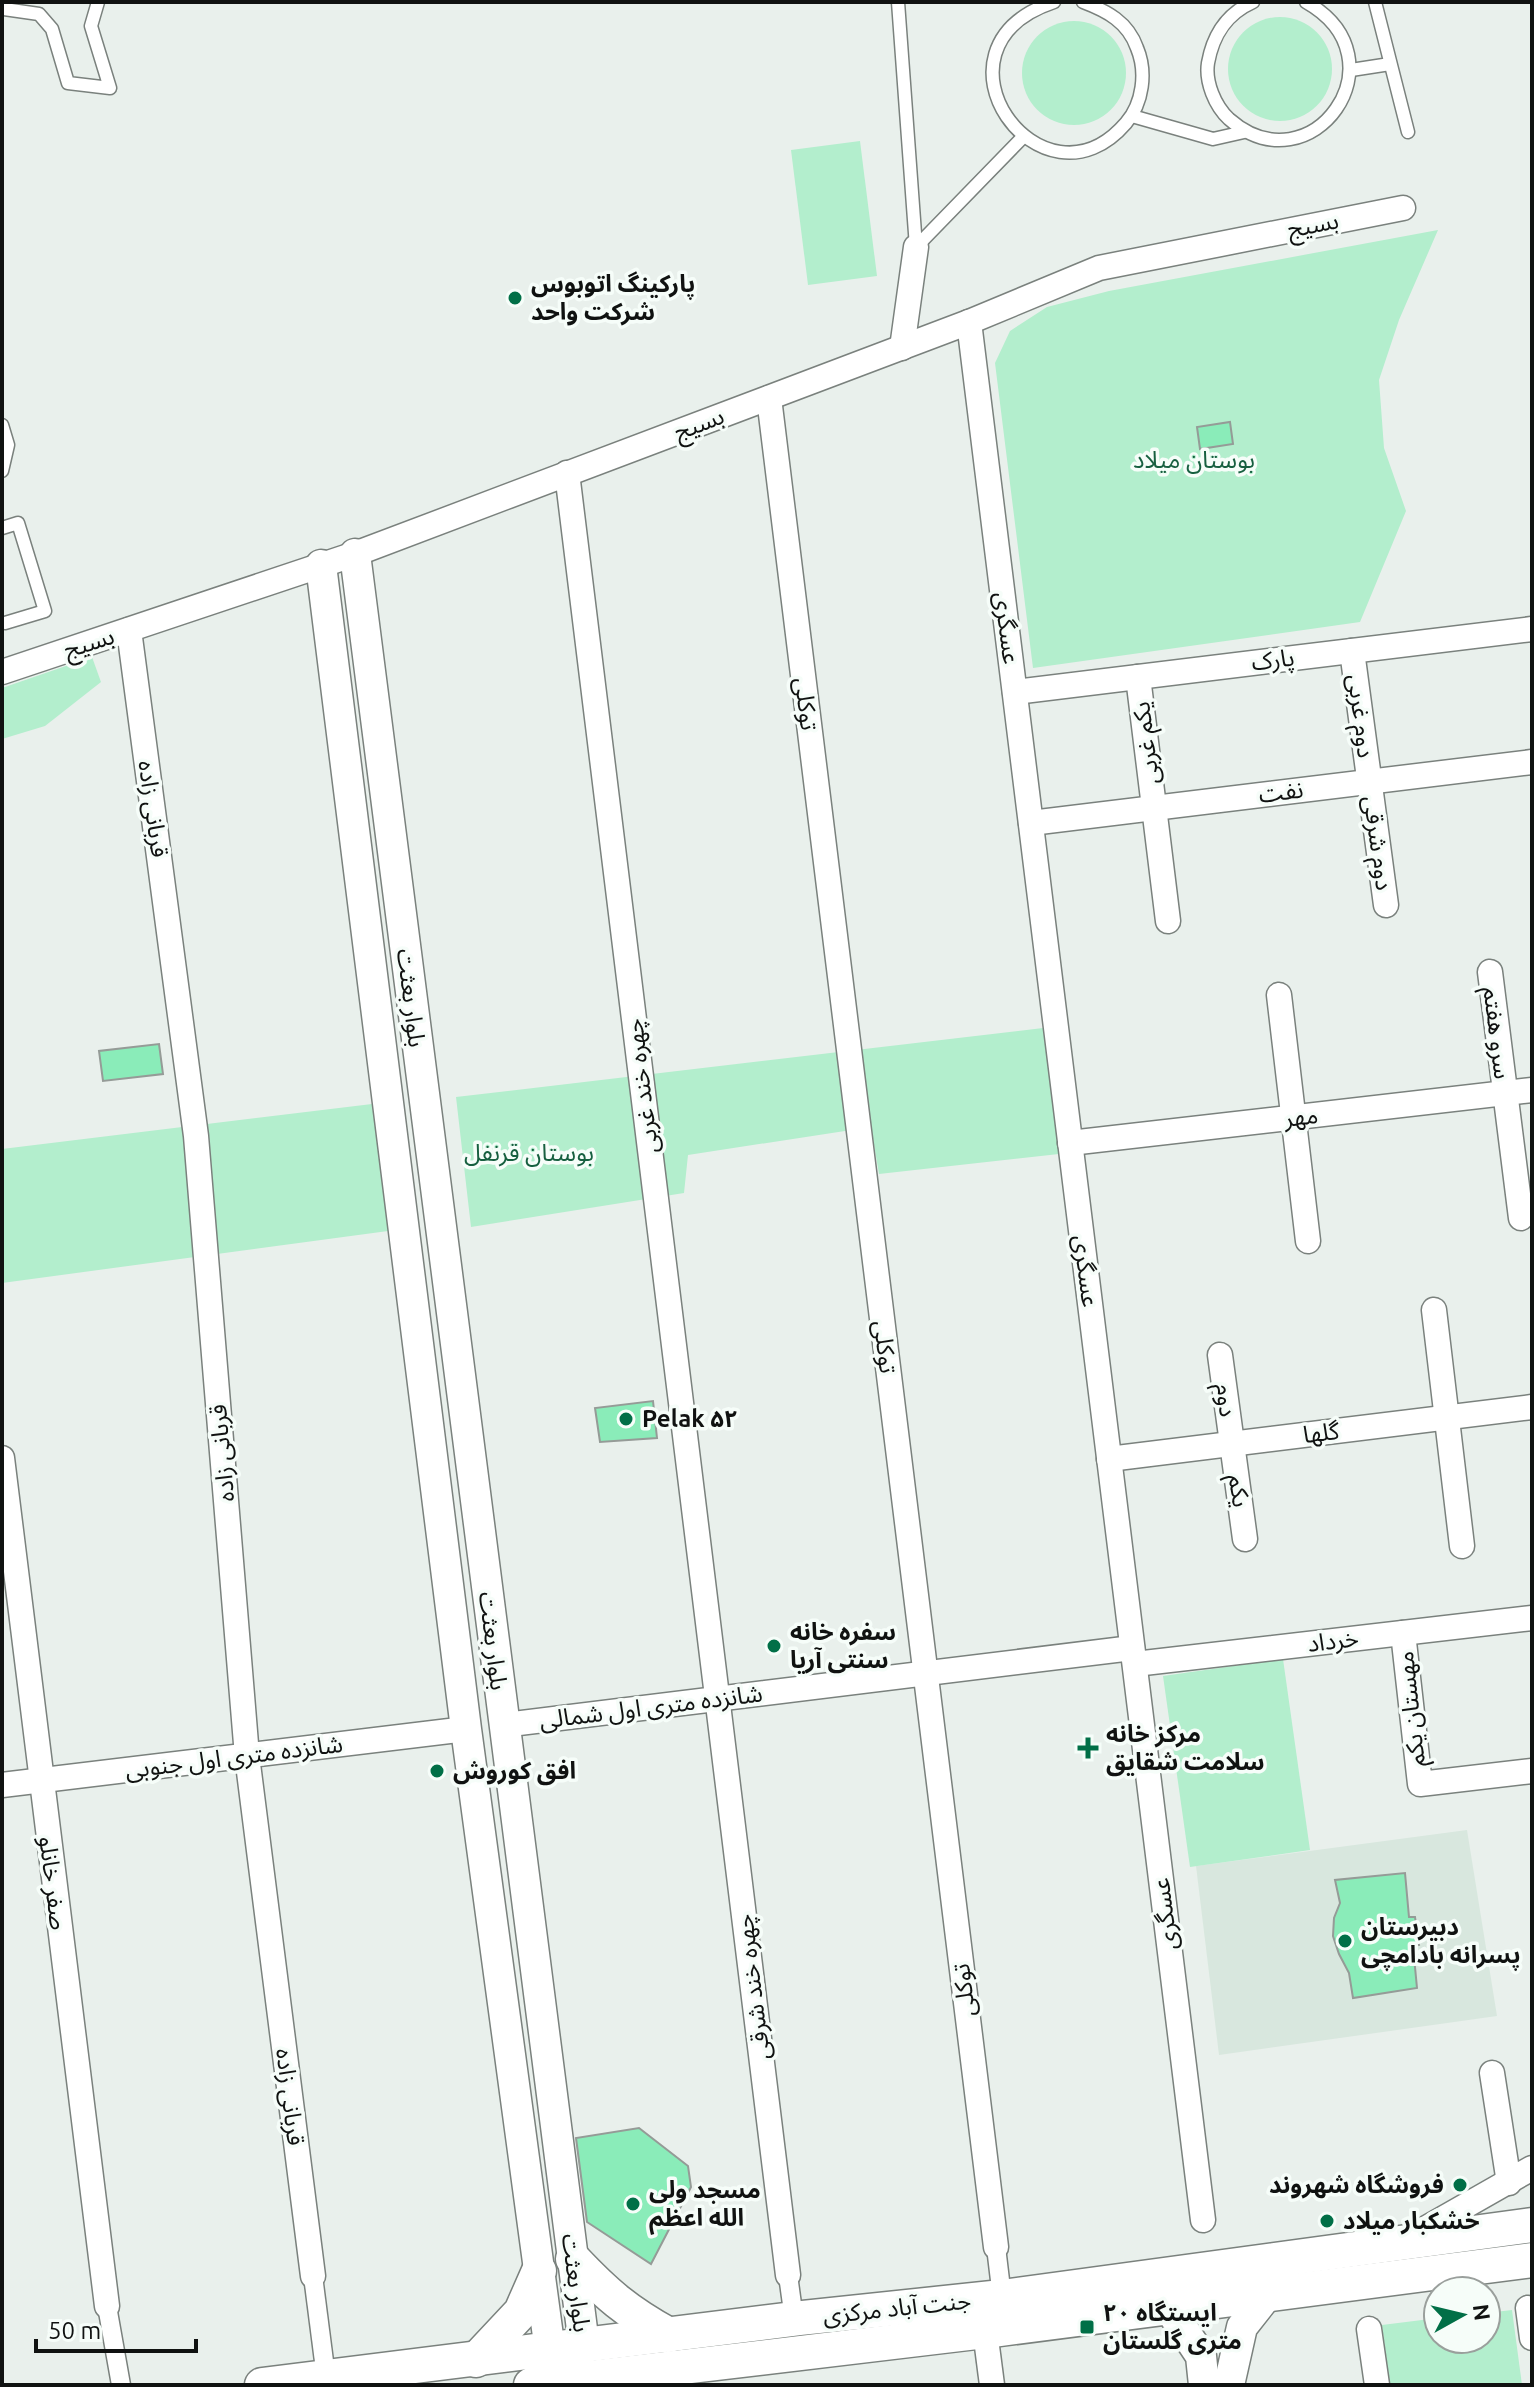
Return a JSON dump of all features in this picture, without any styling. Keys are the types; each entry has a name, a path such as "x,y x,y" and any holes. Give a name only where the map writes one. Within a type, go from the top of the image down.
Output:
{"main road":[{"name":"جنت آباد مرکزی","path":"262,2385 794,2319 1002,2297 1532,2225"},
{"path":"573,2259 600,2288 631,2314 669,2335"},
{"name":"جنت آباد مرکزی","path":"531,2385 568,2380 724,2373 985,2331 1532,2260"},
{"path":"476,2360 521,2312 539,2271"}],"street":[{"name":"بسیج","path":"2,672 355,554 902,348 1099,268 1403,208"},
{"path":"902,348 916,247"},
{"name":"عسگری","path":"969,322 1203,2220"},
{"name":"توکلی","path":"769,398 1002,2297"},
{"name":"چهره خند غربی","path":"567,473 718,1699"},
{"name":"بلوار بعثت","path":"355,554 584,2345 568,2380"},
{"name":"بلوار بعثت","path":"321,565 466,1729 539,2271 550,2351 568,2380"},
{"name":"پارک","path":"1015,692 1532,629"},
{"name":"قربانی زاده","path":"129,630 196,1136 247,1756 313,2276"},
{"name":"دوم غربی","path":"1352,651 1369,782"},
{"name":"یکم غربی","path":"1138,677 1168,921"},
{"name":"نفت","path":"1031,823 1532,762"},
{"name":"دوم شرقی","path":"1369,782 1386,905"},
{"name":"سرو هفتم","path":"1490,972 1521,1218"},
{"path":"1279,995 1308,1241"},
{"name":"مهر","path":"1070,1143 1532,1090"},
{"path":"1434,1310 1462,1546"},
{"name":"دوم","path":"1220,1355 1233,1444"},
{"name":"گلها","path":"1109,1459 1532,1407"},
{"name":"یکم","path":"1233,1444 1245,1539"},
{"name":"صفر خانلو","path":"2,1458 107,2306"},
{"name":"خرداد","path":"1134,1656 1403,1633 1532,1618"},
{"name":"مهستان یکم","path":"1403,1633 1420,1784 1532,1771"},
{"name":"شانزده متری اول شمالی","path":"504,1725 926,1673 1134,1656"},
{"name":"چهره خند شرقی","path":"718,1699 788,2275"},
{"path":"466,1729 504,1725"},
{"name":"شانزده متری اول جنوبی","path":"2,1785 466,1729"},
{"path":"1492,2073 1509,2183"},
{"path":"1398,2244 1532,2168"},
{"path":"788,2275 794,2319"},
{"path":"313,2276 326,2377"},
{"path":"1169,2308 1217,2378 1242,2327 1268,2294"},
{"path":"107,2306 121,2385"},
{"path":"1528,2308 1532,2338"},
{"path":"1369,2329 1377,2385"},
{"path":"985,2331 992,2385"}],"lane":[{"path":"3,10 19,2"},
{"path":"3,10 39,14 52,29 68,83 110,88 91,26 98,2"},
{"path":"898,2 916,247"},
{"path":"1054,2 1033,9 1013,24 999,45 993,70 995,95 1006,119 1023,137 1046,149 1071,152 1096,146 1117,134 1132,116 1141,94 1143,70 1137,46 1125,26 1106,11 1083,2"},
{"path":"1253,2 1240,7 1222,24 1211,46 1207,70 1212,94 1225,115 1244,132 1267,139 1291,139 1314,131 1334,115 1346,94 1351,70 1348,48 1339,28 1324,12 1306,2"},
{"path":"1375,2 1408,132"},
{"path":"1351,70 1390,64"},
{"path":"1132,116 1213,139 1244,132"},
{"path":"916,247 1023,137"},
{"path":"2,425 8,445 2,471"},
{"path":"2,528 18,523 45,611 5,623"}],"shaded area":[{"name":"دبیرستان پسرانه بادامچی","path":"1467,1830 1497,2016 1219,2055 1196,1866"}],"green space":[{"path":"1280,17 1300,21 1317,32 1328,49 1332,69 1328,89 1317,106 1300,117 1280,121 1260,117 1243,106 1232,89 1228,69 1232,49 1243,32 1260,21"},
{"path":"1074,21 1094,25 1111,36 1122,53 1126,73 1122,93 1111,110 1094,121 1074,125 1054,121 1037,110 1026,93 1022,73 1026,53 1037,36 1054,25"},
{"path":"860,141 877,276 808,285 791,150"},
{"name":"بوستان میلاد","path":"1438,230 1399,320 1379,380 1384,448 1406,511 1360,622 1033,668 995,363 1010,331 1047,307 1109,291"},
{"path":"92,657 101,682 45,726 2,739 2,688"},
{"name":"بوستان قرنفل","path":"1043,1028 1059,1154 879,1174 871,1127 688,1155 684,1193 471,1227 456,1097"},
{"path":"372,1104 388,1231 2,1283 2,1149"},
{"path":"1283,1659 1310,1850 1190,1867 1163,1676"},
{"path":"1512,2310 1522,2385 1390,2385 1382,2325 1422,2320 1422,2355 1502,2355 1502,2311"}],"building":[{"path":"1230,422 1233,444 1200,449 1197,427"},
{"path":"159,1044 163,1074 103,1081 99,1051"},
{"name":"Pelak ۵۲","path":"653,1401 657,1438 600,1442 595,1408"},
{"path":"1405,1873 1409,1917 1415,1917 1419,1945 1413,1946 1417,1988 1353,1998 1349,1973 1333,1936 1334,1918 1340,1903 1335,1880"},
{"name":"مسجد ولی الله اعظم","path":"639,2128 688,2166 691,2187 651,2264 587,2222 576,2138"}],"place":[{"name":"پارکینگ اتوبوس شرکت واحد","path":"515,298"},
{"name":"Pelak ۵۲","path":"626,1419"},
{"name":"سفره خانه سنتی آریا","path":"774,1646"},
{"name":"مرکز خانه سلامت شقایق","path":"1088,1748"},
{"name":"افق کوروش","path":"437,1771"},
{"name":"دبیرستان پسرانه بادامچی","path":"1345,1941"},
{"name":"فروشگاه شهروند","path":"1460,2185"},
{"name":"مسجد ولی الله اعظم","path":"633,2204"},
{"name":"خشکبار میلاد","path":"1327,2221"},
{"name":"ایستگاه ۲۰ متری گلستان","path":"1087,2327"}]}
